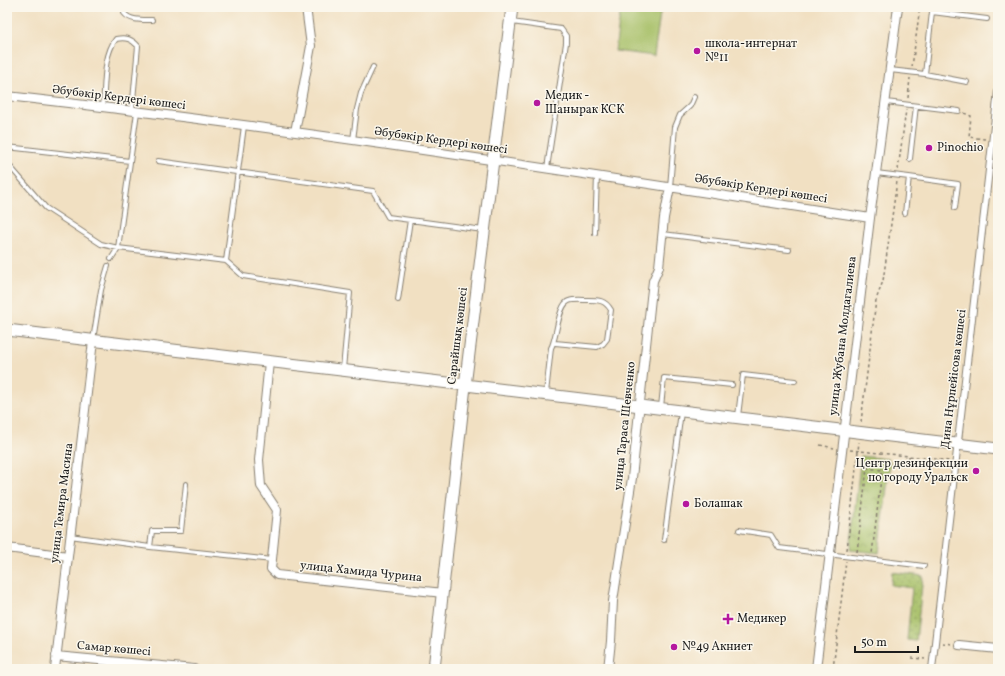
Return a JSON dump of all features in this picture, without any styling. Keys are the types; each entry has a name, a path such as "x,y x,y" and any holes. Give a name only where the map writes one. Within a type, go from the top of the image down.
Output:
{"street":[{"path":"296,132 310,46 306,7"},
{"name":"Сарайшық көшесі","path":"434,669 465,386 512,7"},
{"name":"улица Жубана Молдагалиева","path":"816,669 843,431 898,7"},
{"name":"Дина Нұрпейісова көшесі","path":"932,669 998,91"},
{"name":"Әбубәкір Кердері көшесі","path":"7,96 353,140 494,160 870,218"},
{"name":"улица Тараса Шевченко","path":"608,669 613,601 629,503 636,448 651,298 654,281 659,268 670,187"},
{"path":"7,330 661,410 998,449"},
{"name":"улица Темира Масина","path":"55,669 93,340"},
{"path":"269,362 259,460 261,486 277,510 272,560"},
{"path":"7,548 68,556"},
{"name":"улица Хамида Чурина","path":"272,560 271,569 277,575 443,593"},
{"path":"958,645 998,649"},
{"name":"Самар көшесі","path":"56,656 194,669"}],"lane":[{"path":"125,7 124,13 126,17 130,19 152,20"},
{"path":"924,74 932,12 987,19"},
{"path":"510,22 561,29 566,36 547,168"},
{"path":"103,107 107,63 112,44 116,39 124,38 134,41 138,46 135,112 130,161 118,248 111,258"},
{"path":"353,140 357,109 361,93 373,68"},
{"path":"889,70 911,72 967,82"},
{"path":"670,187 675,127 680,115 690,106 694,97"},
{"path":"885,102 959,111"},
{"path":"910,159 916,106"},
{"path":"226,261 244,126"},
{"path":"7,148 130,161"},
{"path":"158,161 373,191 388,217 485,231"},
{"path":"7,163 46,208 100,244 118,248 226,261 243,276 350,293 343,371"},
{"path":"876,173 958,184 955,208"},
{"path":"595,232 597,176"},
{"path":"905,213 909,177"},
{"path":"398,300 410,220"},
{"path":"663,234 789,250"},
{"path":"93,340 101,290 108,266"},
{"path":"545,396 551,348 555,343 563,305 569,301 601,300 607,304 611,310 607,340 603,344 597,347 555,343"},
{"path":"737,419 743,375 795,381"},
{"path":"661,410 664,378 732,385"},
{"path":"664,540 681,412"},
{"path":"150,546 152,531 181,532 186,484"},
{"path":"739,530 771,535 779,548 924,566"},
{"path":"70,536 272,560"}],"path":[{"path":"833,669 859,451 859,433 876,300 883,281 920,7"},
{"path":"959,111 971,116 969,137 992,140"},
{"path":"820,445 841,449 928,458 956,463"},
{"path":"909,464 910,456"},
{"path":"856,558 866,468 870,462 875,460 880,463 882,470 871,560"},
{"path":"866,468 882,470"},
{"path":"940,643 958,645"},
{"path":"911,658 933,660"}],"green space":[{"path":"621,7 661,7 654,56 615,51"},
{"path":"861,456 888,459 890,462 879,553 850,550"},
{"path":"892,572 923,576 916,641 907,640 912,588 891,585"}],"place":[{"name":"школа-интернат №11","path":"697,51"},
{"name":"Медик - Шанырак КСК","path":"537,103"},
{"name":"Pinochio","path":"929,148"},
{"name":"Центр дезинфекции по городу Уральск","path":"976,471"},
{"name":"Болашак","path":"686,504"},
{"name":"Медикер","path":"728,619"},
{"name":"№49 Акниет","path":"674,647"}]}
